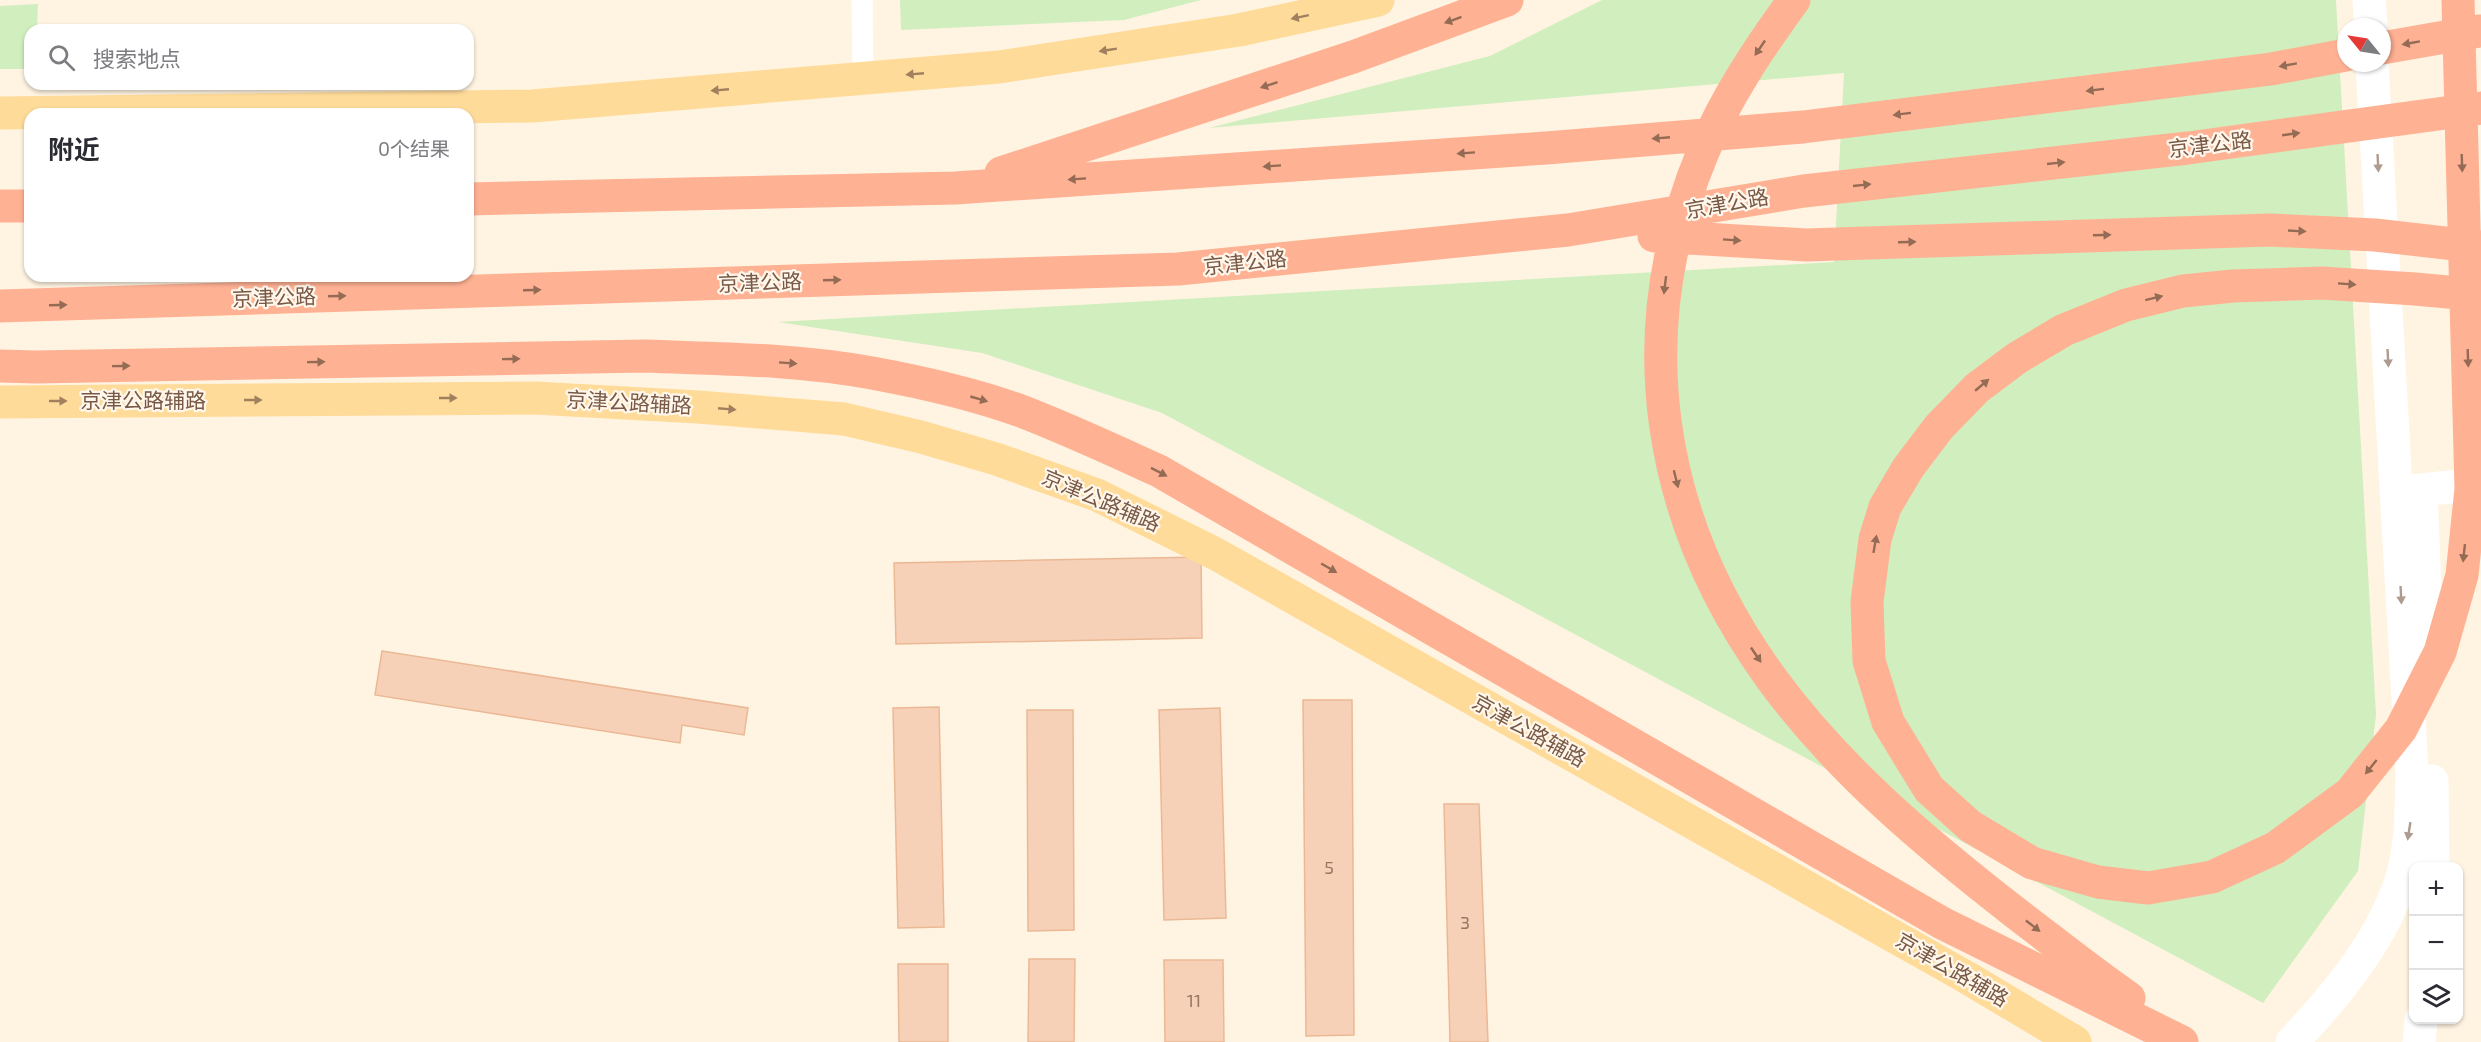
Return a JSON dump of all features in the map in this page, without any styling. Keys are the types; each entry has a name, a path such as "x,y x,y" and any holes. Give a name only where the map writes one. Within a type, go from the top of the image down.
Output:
{"highway":[{"path":"955,188 1353,57 1507,0"},
{"path":"1794,0 1747,67 1704,150 1682,211 1665,280 1661,379 1666,434 1679,492 1695,540 1707,569 1758,658 1806,721 1852,774 1878,799 1987,891 2106,982 2193,1042"},
{"path":"2458,0 2465,274 2466,286 2466,298 2468,358 2471,489 2462,575 2440,652 2401,729 2350,793 2275,848 2212,877 2148,888 2098,882 2032,863 1970,826 1929,789 1888,722 1869,661 1867,602 1875,539 1885,507 1908,468 1940,427 1977,388 2017,358 2064,330 2126,305 2182,291 2233,286 2322,283 2415,289 2448,292 2459,293 2470,294 2481,295"},
{"path":"2466,0 2481,87"},
{"path":"2391,46 2481,31"},
{"path":"474,199 955,188 1546,148 1803,127 2271,69 2337,57"},
{"name":"京津公路","path":"0,306 1178,269 1568,230 1804,191 2188,148 2481,108"},
{"path":"0,206 24,206"},
{"path":"1568,230 1806,245 2270,230 2375,235 2481,247"},
{"path":"0,366 645,356 770,362 870,372 944,389 1019,411 1159,471 1942,923 2182,1042"}],"main road":[{"path":"380,108 532,106 999,68 1239,30 1378,0"},
{"path":"0,113 24,113"},
{"name":"京津公路辅路","path":"0,402 535,398 651,404 844,419 921,437 996,459 1097,495 1216,554 1956,971 2075,1042"}],"street":[{"path":"2369,0 2370,18"},
{"path":"2374,72 2408,491 2433,862"},
{"path":"2408,491 2481,484"},
{"path":"2292,1042 2321,1012 2381,929 2400,882 2410,824 2412,770 2408,491"},
{"path":"2419,1042 2421,1024"}],"lane":[{"path":"862,0 862,79"}],"green space":[{"path":"900,0 1201,0 1124,20 901,30"},
{"path":"1602,0 2336,0 2337,72 2340,72 2376,715 2358,871 2263,1003 1162,413 982,353 778,322 1834,262 1844,73 1209,128 1490,56"},
{"path":"38,4 37,24 24,24 24,69 0,69 0,6"}],"building":[{"path":"1201,557 1202,638 896,644 894,563"},
{"path":"382,651 748,708 744,735 682,725 680,743 375,695"},
{"path":"1303,700 1352,700 1354,1035 1306,1036"},
{"path":"939,707 944,927 898,928 893,708"},
{"path":"1220,708 1226,918 1164,920 1159,710"},
{"path":"1027,710 1073,710 1074,930 1028,931"},
{"path":"1444,804 1479,804 1488,1042 1450,1042"},
{"path":"1029,959 1075,959 1074,1042 1028,1042"},
{"path":"1164,960 1223,960 1224,1042 1165,1042"},
{"path":"898,964 948,964 948,1042 899,1042"}]}
